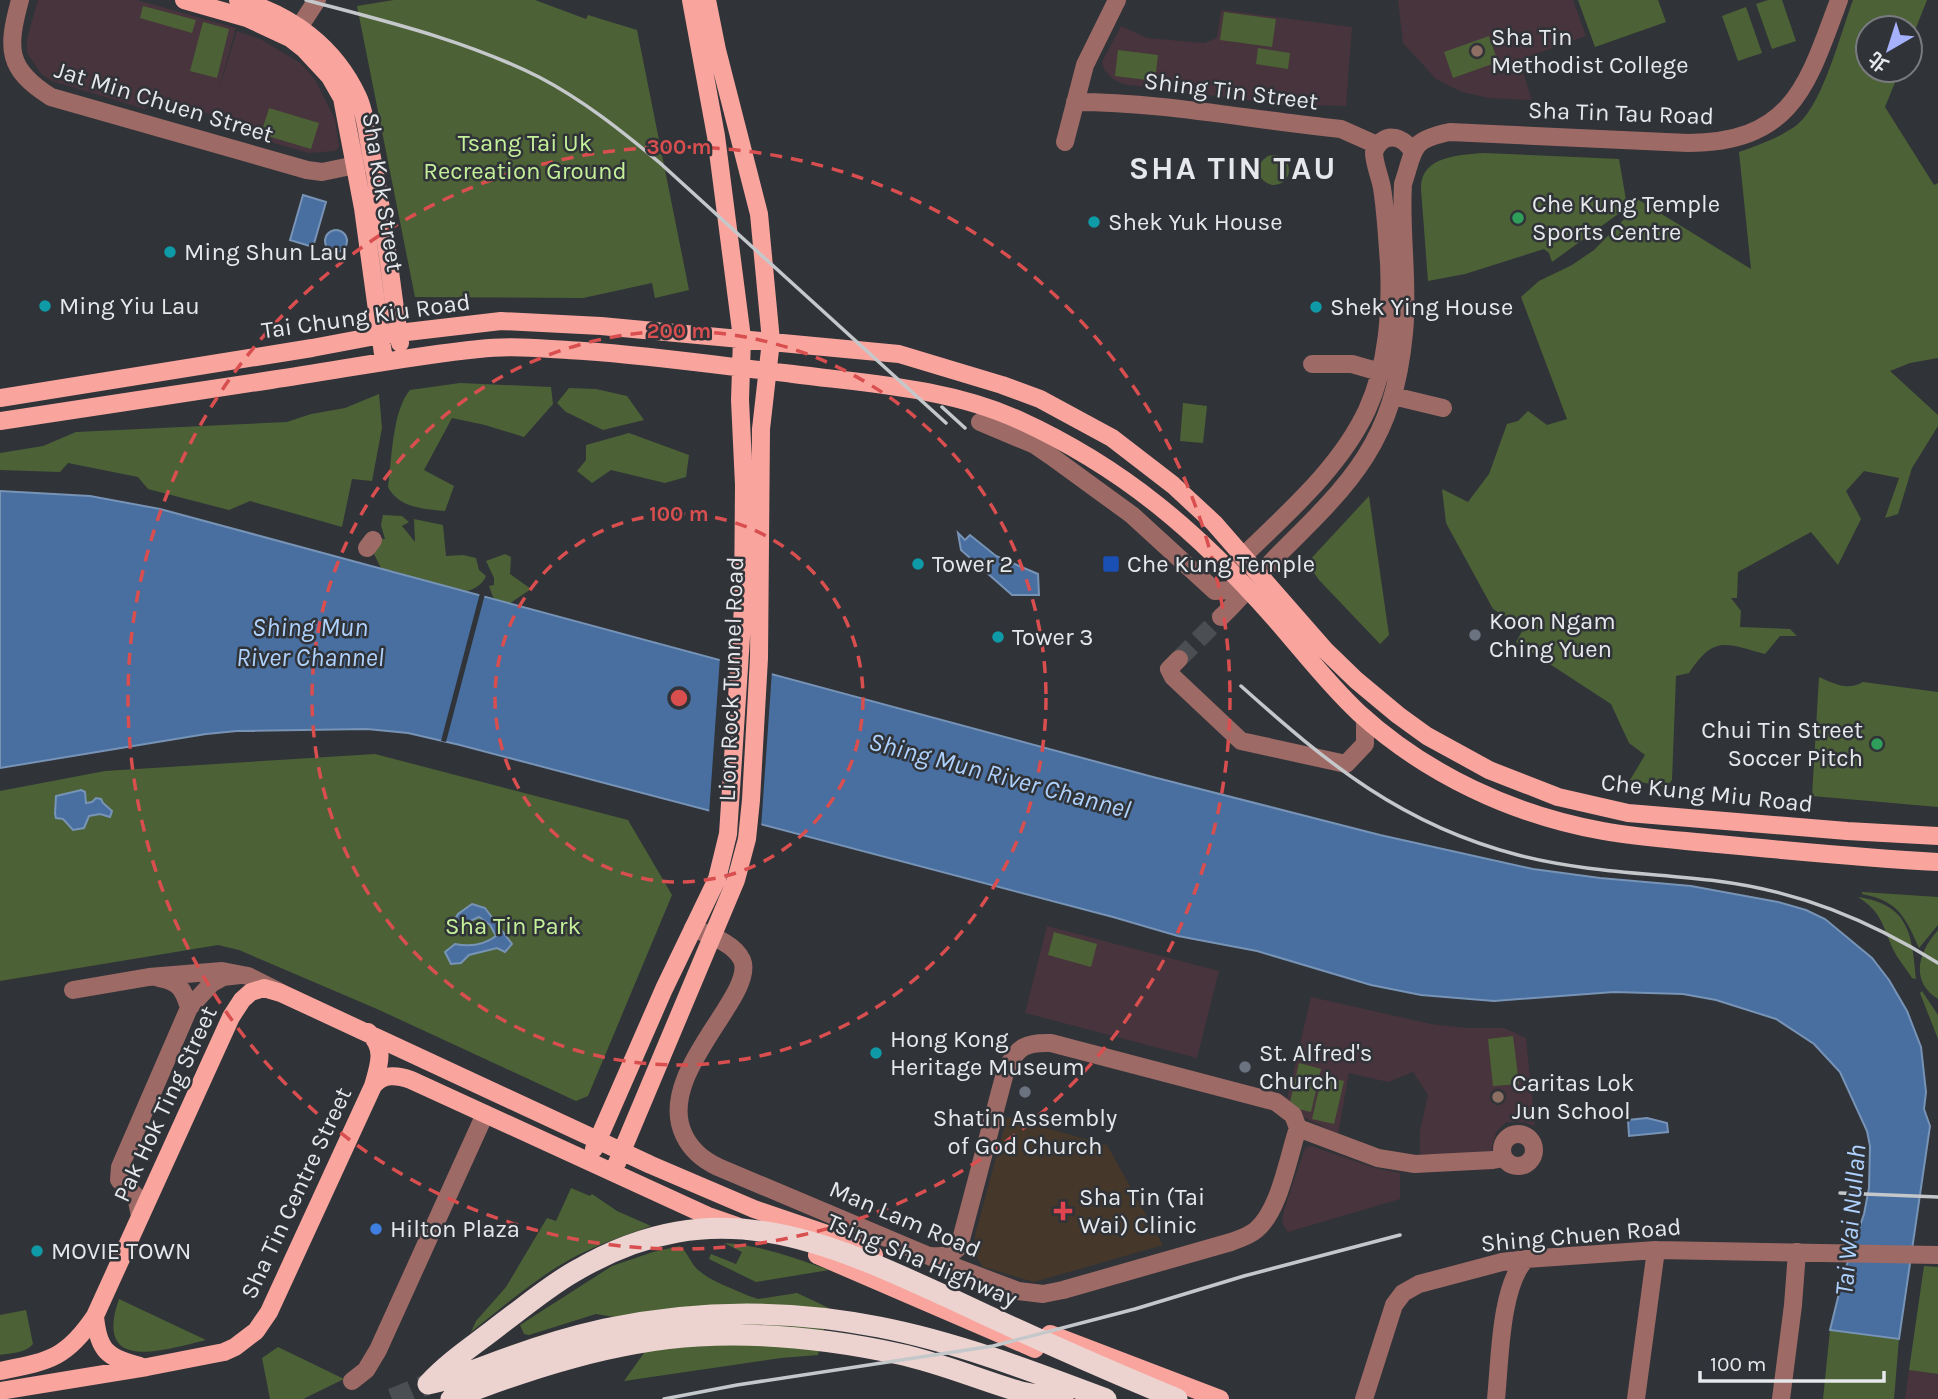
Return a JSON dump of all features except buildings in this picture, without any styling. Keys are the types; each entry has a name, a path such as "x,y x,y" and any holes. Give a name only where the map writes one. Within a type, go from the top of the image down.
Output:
{"highway":[{"name":"Tsing Sha Highway","path":"578,1346 545,1345 453,1379 428,1384 445,1365 537,1296 600,1258 646,1240 684,1231 716,1228 775,1232 853,1255 1177,1399"},
{"path":"451,1399 628,1325 695,1315 767,1315 881,1327 1006,1363 1106,1399"},
{"path":"578,1346 700,1336 760,1335 849,1343 953,1368 1030,1395 1063,1399"}],"main road":[{"name":"Sha Kok Street","path":"184,0 268,26 303,49 330,77 342,98 364,164"},
{"name":"Sha Kok Street","path":"239,0 274,12 300,26 343,69 359,99 364,164 390,334 384,361"},
{"name":"Lion Rock Tunnel Road","path":"589,1162 717,879 728,834 740,653 744,485 740,400 742,338 716,136 691,0"},
{"name":"Lion Rock Tunnel Road","path":"613,1173 736,880 747,839 759,658 761,429 771,341 759,214 707,0"},
{"name":"Tai Chung Kiu Road","path":"0,398 390,334 501,321 554,322 742,338"},
{"path":"390,334 402,358"},
{"name":"Che Kung Miu Road","path":"742,338 899,354 1040,399 1096,428 1129,450 1195,504 1340,666 1382,703 1445,747 1516,782 1569,800 1628,813 1938,836"},
{"name":"Tai Chung Kiu Road","path":"0,421 402,358 480,349 544,349 638,355 742,367"},
{"name":"Che Kung Miu Road","path":"742,367 942,394 982,406 1035,444 1115,472 1179,520 1247,589 1327,681 1365,718 1400,745 1472,790 1554,819 1597,830 1664,840 1938,862"},
{"path":"1894,834 1938,846"},
{"name":"Pak Hok Ting Street","path":"95,1316 236,1009 251,992 264,988 281,993 367,1031"},
{"path":"367,1031 597,1141 754,1209 833,1236 1056,1337 1220,1399"},
{"path":"367,1031 375,1038 381,1056 373,1086"},
{"name":"Sha Tin Centre Street","path":"0,1391 224,1352 246,1339 263,1322 373,1086 383,1077 403,1077 708,1216 836,1262 1112,1382 1158,1399"},
{"path":"492,1092 503,1105 504,1113 493,1118"},
{"path":"95,1316 97,1336 102,1348 123,1362 147,1367"},
{"path":"0,1371 48,1360 60,1354 81,1336 95,1316"}],"street":[{"name":"Jat Min Chuen Street","path":"20,0 11,49 26,77 51,97 307,170 321,172 364,164"},
{"path":"300,26 317,0"},
{"path":"1065,142 1085,65 1117,0"},
{"name":"Sha Tin Tau Road","path":"1377,166 1381,171 1392,175 1402,172 1419,142 1450,132 1688,143 1717,143 1741,137 1761,129 1783,113 1799,94 1810,76 1839,0"},
{"name":"Shing Tin Street","path":"1075,102 1158,107 1323,127 1361,136 1377,145"},
{"path":"1221,617 1327,508 1355,474 1374,445 1393,396 1405,331 1402,208 1403,184 1410,158 1405,141 1394,137 1386,138 1377,145 1374,155 1385,208 1389,310 1380,372 1367,410 1335,462 1229,570"},
{"path":"1312,364 1352,364 1380,372"},
{"path":"1393,396 1443,408"},
{"path":"980,422 1035,444 1132,515 1215,591 1247,589"},
{"path":"1179,659 1169,668 1173,677 1241,741 1346,764 1364,744 1365,718"},
{"name":"Man Lam Road","path":"693,929 712,936 740,956 743,972 679,1093 678,1117 687,1140 700,1156 712,1164 977,1276 1027,1294 1052,1293 1252,1234 1272,1209 1298,1128"},
{"path":"73,989 149,977 222,971 267,984 281,993"},
{"path":"140,1216 136,1196 118,1180 118,1172 190,1008 212,983 223,977 240,975"},
{"path":"149,977 177,983 184,991 190,1008"},
{"path":"930,1256 953,1254 959,1247 1006,1069 1016,1051 1033,1042 1051,1043 1276,1102 1293,1115 1298,1128 1378,1158 1415,1164 1504,1158"},
{"path":"352,1381 366,1370 378,1350 493,1118"},
{"path":"959,1247 963,1258 977,1276"},
{"path":"1636,1399 1656,1250"},
{"name":"Shing Chuen Road","path":"1364,1399 1394,1305 1399,1298 1419,1284 1466,1270 1525,1259 1656,1250 1933,1255"},
{"path":"1781,1399 1797,1252"},
{"path":"1496,1399 1507,1295 1525,1259"},
{"path":"1466,1270 1496,1277 1503,1284 1507,1295"}],"shaded area":[{"path":"38,0 137,0 236,28 216,99 237,31 262,40 300,63 314,78 335,119 339,147 335,151 309,153 253,137 255,127 149,96 145,109 52,81 42,75 27,53 27,39"},
{"name":"Sha Tin Methodist College","path":"1398,0 1573,0 1586,36 1519,60 1532,100 1489,98 1462,92 1436,79 1403,43"},
{"path":"1221,10 1352,27 1346,106 1275,104 1123,84 1105,71 1102,62 1121,26 1147,38 1204,43 1217,38"},
{"path":"1047,926 1219,971 1197,1058 1025,1013"},
{"path":"1311,997 1431,1024 1504,1028 1526,1038 1535,1126 1523,1122 1506,1122 1496,1132 1491,1151 1420,1154 1420,1131 1428,1095 1413,1072 1388,1082 1349,1073 1338,1134 1285,1108"},
{"name":"Sha Tin (Tai Wai) Clinic","path":"1007,1117 1107,1145 1163,1245 1034,1282 983,1267 975,1255 975,1235"},
{"path":"1311,1146 1375,1168 1400,1173 1400,1199 1288,1232 1282,1223 1284,1210 1305,1148"},
{"path":"1909,1370 1938,1374 1938,1399 1905,1399"}],"green space":[{"name":"Tsang Tai Uk Recreation Ground","path":"394,0 535,0 586,19 588,15 637,30 689,290 655,298 652,283 583,298 415,297 357,6"},
{"path":"1578,0 1658,0 1666,22 1595,47"},
{"path":"1768,0 1782,0 1796,41 1772,49 1756,4"},
{"path":"1853,0 1927,0 1921,14 1854,14 1854,84 1894,84 1885,107 1934,185 1938,183 1938,358 1910,363 1890,371 1938,415 1938,426 1912,468 1898,514 1885,518 1899,478 1864,471 1846,491 1861,519 1838,565 1811,532 1738,572 1737,598 1731,598 1741,611 1740,627 1790,629 1797,636 1780,636 1765,654 1730,645 1713,647 1689,673 1676,676 1672,780 1666,787 1630,780 1645,755 1629,743 1611,704 1516,642 1524,628 1493,609 1446,523 1442,489 1468,502 1489,474 1507,424 1518,421 1528,411 1547,425 1567,419 1521,297 1539,281 1572,265 1594,250 1632,211 1634,197 1751,269 1739,152 1785,133 1798,124 1815,100"},
{"path":"143,6 196,20 192,33 140,18"},
{"path":"1746,7 1762,53 1738,61 1722,16"},
{"path":"1224,12 1276,19 1272,47 1220,40"},
{"path":"203,22 229,29 217,78 190,71"},
{"path":"1489,36 1498,62 1453,78 1444,52"},
{"path":"1258,48 1290,53 1288,69 1256,64"},
{"path":"1118,50 1158,55 1155,81 1115,76"},
{"path":"269,108 319,123 311,149 261,134"},
{"name":"Che Kung Temple Sports Centre","path":"1484,153 1619,159 1625,209 1552,262 1549,253 1544,249 1465,274 1428,281 1422,178 1427,170 1443,159"},
{"path":"1274,155 1280,156 1288,164 1288,176 1280,184 1274,185 1268,184 1260,176 1259,170 1260,164 1268,156"},
{"path":"460,383 551,387 553,404 524,437 452,418 424,470 454,486 445,511 405,503 388,487 396,423 404,399 410,390"},
{"path":"569,388 596,389 627,396 644,420 603,430 566,412 557,403"},
{"path":"379,394 382,428 372,481 352,479 342,527 250,501 229,510 148,489 138,477 68,463 60,472 0,470 0,453 43,446 76,432 287,422 311,414 345,408"},
{"path":"1183,403 1207,406 1203,443 1180,441"},
{"path":"629,433 689,455 686,477 665,483 611,470 592,483 577,471 586,460 586,445"},
{"path":"1369,496 1389,635 1380,644 1319,580 1307,563"},
{"path":"383,515 402,516 409,522 402,526 415,542 414,519 443,525 446,556 463,555 476,558 479,570 486,576 477,587 470,590 433,596 404,574 382,570 374,554 378,538 385,539 381,525"},
{"path":"505,554 511,557 510,574 531,589 509,604 501,604 493,597 489,586 494,585 494,578 486,561"},
{"name":"Chui Tin Street Soccer Pitch","path":"1819,677 1846,686 1863,682 1938,692 1938,807 1812,796"},
{"name":"Sha Tin Park","path":"375,754 628,820 672,895 588,1096 576,1101 377,1009 239,950 218,945 0,981 0,791 105,771"},
{"path":"1862,892 1938,897 1938,925 1919,948 1905,919 1893,906"},
{"path":"1858,897 1875,901 1898,915 1910,936 1916,979 1912,978 1896,955 1877,915"},
{"path":"1938,930 1938,999 1923,984 1920,966 1926,947"},
{"path":"1054,932 1097,944 1091,967 1048,955"},
{"path":"1922,991 1938,1015 1938,1039 1920,993"},
{"path":"1513,1036 1519,1084 1493,1086 1488,1039"},
{"path":"1299,1063 1321,1069 1311,1112 1289,1107"},
{"path":"1322,1076 1344,1081 1334,1124 1312,1119"},
{"path":"571,1188 590,1196 592,1194 617,1211 651,1226 622,1236 562,1264 471,1332 476,1321 506,1287 547,1218 556,1221"},
{"path":"724,1243 764,1249 829,1270 756,1282 709,1259 711,1254 736,1264 742,1252"},
{"path":"680,1246 703,1274 749,1296 758,1299 797,1293 829,1308 818,1355 624,1381 664,1325 596,1314 529,1335 524,1334 520,1325 612,1266"},
{"path":"1924,1266 1938,1267 1938,1374 1909,1370"},
{"path":"119,1299 206,1340 153,1351 124,1348 116,1338 114,1323"},
{"path":"26,1310 33,1344 22,1351 0,1355 0,1315"},
{"path":"1830,1330 1899,1339 1894,1399 1823,1399"},
{"path":"278,1347 344,1379 303,1399 270,1399 262,1358"}],"water":[{"path":"303,195 326,202 313,247 290,240"},
{"path":"336,230 344,233 347,241 344,249 336,252 328,249 325,241 328,233"},
{"name":"Shing Mun River Channel","path":"0,491 90,496 160,509 1153,777 1380,835 1533,869 1691,886 1778,902 1806,910 1825,919 1872,958 1907,1011 1921,1047 1926,1092 1924,1109 1930,1126 1899,1339 1830,1330 1869,1188 1870,1146 1867,1131 1840,1072 1814,1044 1776,1019 1716,1000 1683,994 1614,992 1494,1001 1421,995 1371,985 1257,951 1178,936 408,733 367,729 237,731 0,768"},
{"path":"958,533 965,540 970,535 996,556 1038,574 1039,595 1012,595 961,550"},
{"path":"81,790 85,792 86,803 96,798 101,799 112,811 110,817 100,814 89,816 84,828 73,830 63,819 56,818 56,796"},
{"path":"472,904 485,908 512,944 505,952 497,948 469,955 461,963 451,964 445,952 455,944 477,944 496,936 490,925 479,917 470,921 461,932 449,929 458,914"},
{"path":"1647,1118 1667,1123 1668,1132 1629,1136 1628,1120"}],"pier":[{"path":"480,593 485,594 446,742 441,741"},
{"path":"720,657 772,671 761,828 709,814"}],"tunnel":[{"path":"1179,659 1221,617"},
{"path":"392,1399 428,1384"}],"railway":[{"path":"306,0 424,32 482,52 539,77 587,106 660,163 946,423"},
{"path":"942,407 965,428"},
{"path":"1241,686 1336,766 1402,809 1438,827 1476,842 1542,861 1717,881 1776,892 1859,921 1938,963"},
{"path":"1840,1193 1938,1197"},
{"path":"664,1399 737,1385 993,1346 1400,1235"}],"place":[{"name":"Sha Tin Methodist College","path":"1477,51"},
{"name":"Che Kung Temple Sports Centre","path":"1518,218"},
{"name":"Shek Yuk House","path":"1094,222"},
{"name":"Ming Shun Lau","path":"170,252"},
{"name":"Ming Yiu Lau","path":"45,306"},
{"name":"Shek Ying House","path":"1316,307"},
{"name":"Tower 2","path":"918,564"},
{"name":"Che Kung Temple","path":"1111,564"},
{"name":"Koon Ngam Ching Yuen","path":"1475,635"},
{"name":"Tower 3","path":"998,637"},
{"name":"Chui Tin Street Soccer Pitch","path":"1877,744"},
{"name":"Hong Kong Heritage Museum","path":"876,1053"},
{"name":"St. Alfred's Church","path":"1245,1067"},
{"name":"Shatin Assembly of God Church","path":"1025,1092"},
{"name":"Caritas Lok Jun School","path":"1498,1097"},
{"name":"Sha Tin (Tai Wai) Clinic","path":"1063,1211"},
{"name":"Hilton Plaza","path":"376,1229"},
{"name":"MOVIE TOWN","path":"37,1251"}],"district":[{"name":"SHA TIN TAU","path":"1233,168"}],"water label":[{"name":"Tai Wai Nullah","path":"1850,1220"}]}
